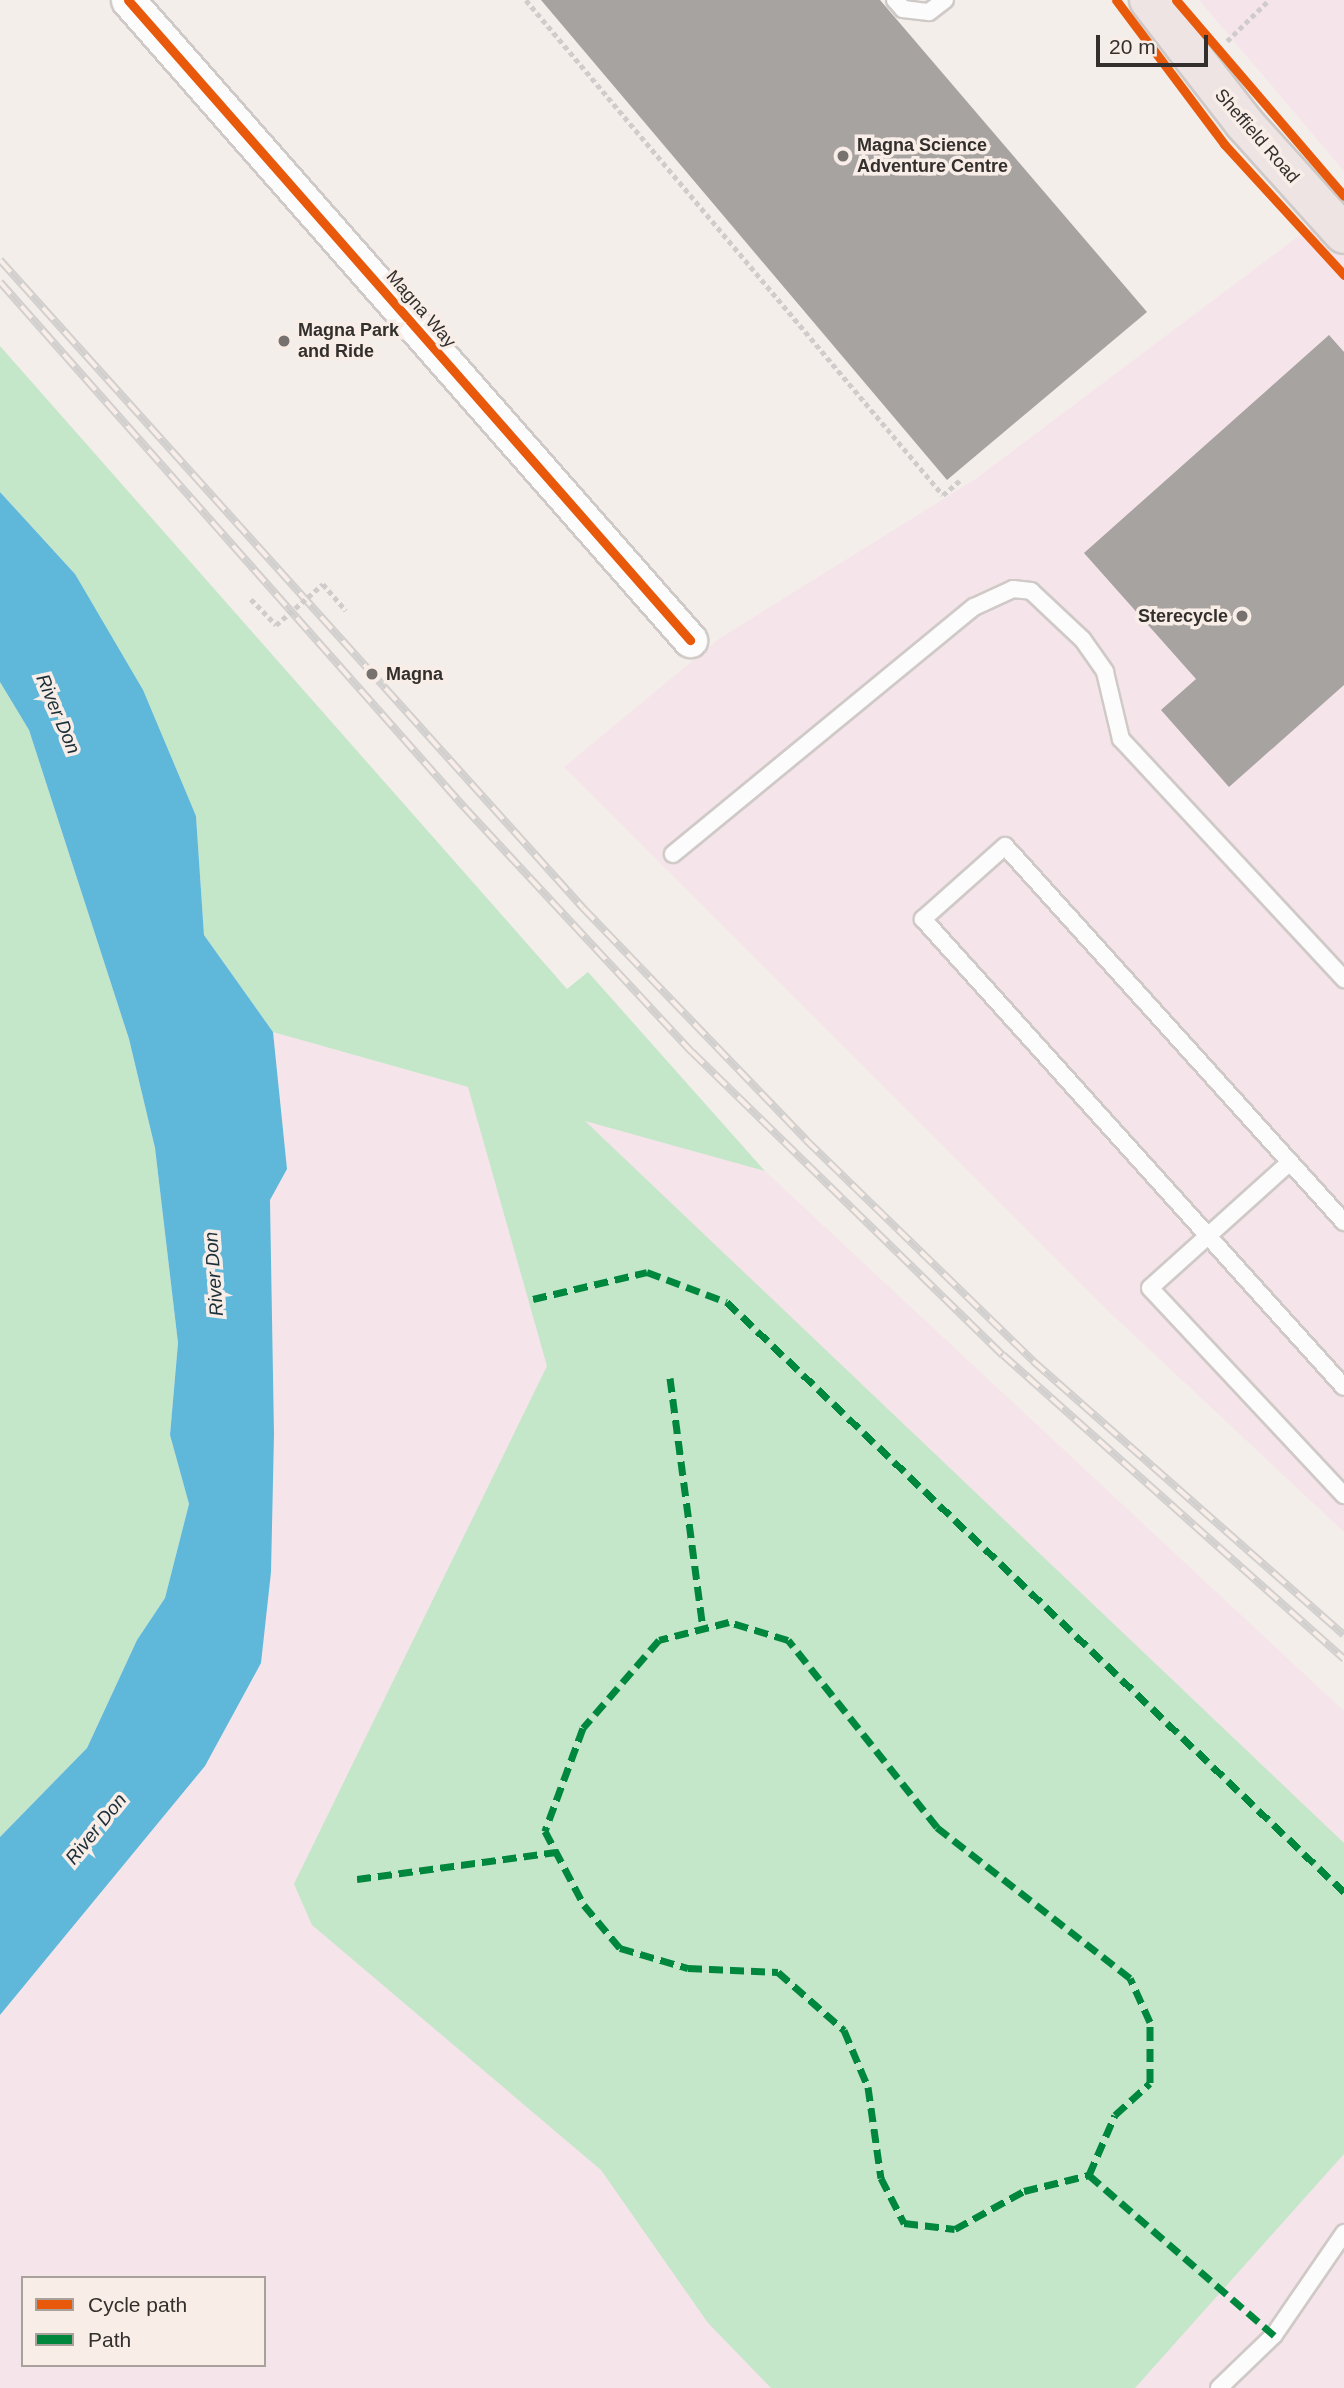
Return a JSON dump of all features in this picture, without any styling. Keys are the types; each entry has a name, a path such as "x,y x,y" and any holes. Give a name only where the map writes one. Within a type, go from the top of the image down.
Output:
{"main road":[{"name":"Sheffield Road","path":"1149,0 1236,113 1344,234"}],"street":[{"name":"Magna Way","path":"128,0 691,640"}],"lane":[{"path":"895,0 903,9 929,12 945,0"},
{"path":"673,854 974,607 1013,589 1031,591 1083,640 1105,672 1121,739 1344,979"},
{"path":"1344,1222 1005,846 923,919 1344,1387"},
{"path":"1290,1162 1150,1288 1344,1495"},
{"path":"1219,2388 1274,2335 1344,2233"}],"path":[{"path":"526,0 943,495 960,480"},
{"path":"1210,40 1218,49 1269,0"},
{"path":"251,599 276,625 323,584 346,610"}],"shaded area":[{"path":"1199,0 1344,0 1344,171"},
{"path":"1344,202 1344,1532 1106,1309 564,767 720,638 974,480"},
{"path":"273,1032 765,1171 1344,1711 1344,2388 0,2388 0,2015 205,1766 261,1663 274,1434 270,1200 287,1169"}],"green space":[{"path":"0,346 567,989 588,972 765,1171 585,1121 1344,1843 1344,2154 1135,2388 771,2388 708,2323 601,2170 312,1925 294,1884 547,1366 468,1087 273,1032 204,935 196,816 168,753 75,574 0,492"},
{"path":"0,682 29,730 129,1039 155,1148 178,1343 170,1435 189,1504 165,1598 137,1640 87,1748 0,1837"}],"water":[{"name":"River Don","path":"0,492 75,574 143,690 196,816 204,935 273,1032 287,1169 270,1200 274,1434 271,1572 261,1663 205,1766 0,2015 0,1837 87,1748 137,1640 165,1598 189,1504 170,1435 178,1343 155,1148 129,1039 29,730 0,682"}],"building":[{"name":"Magna Science Adventure Centre","path":"541,0 880,0 1147,312 947,480"},
{"name":"Sterecycle","path":"1329,335 1344,352 1344,685 1229,787 1161,710 1196,679 1084,553"}],"railway":[{"path":"0,260 583,908 806,1140 1033,1361 1344,1635"},
{"path":"0,282 464,807 692,1052 1003,1355 1344,1659"}],"marked path":[{"path":"533,1299 647,1272 727,1302 1344,1892"},
{"path":"670,1378 703,1629"},
{"path":"1089,2175 1115,2115 1150,2083 1150,2022 1130,1978 937,1827 788,1640 729,1622 659,1640 583,1728 545,1831 584,1905 620,1948 688,1968 778,1972 844,2030 868,2087 881,2178 904,2223 955,2229 1024,2191 1089,2175 1274,2335"},
{"path":"357,1879 556,1852"}],"cycle path":[{"path":"128,0 690,640"},
{"path":"1116,0 1224,144 1344,275"},
{"path":"1176,0 1344,196"}],"place":[{"name":"Magna Science Adventure Centre","path":"843,156"},
{"name":"Magna Park and Ride","path":"284,341"},
{"name":"Sterecycle","path":"1242,616"},
{"name":"Magna","path":"372,674"}]}
